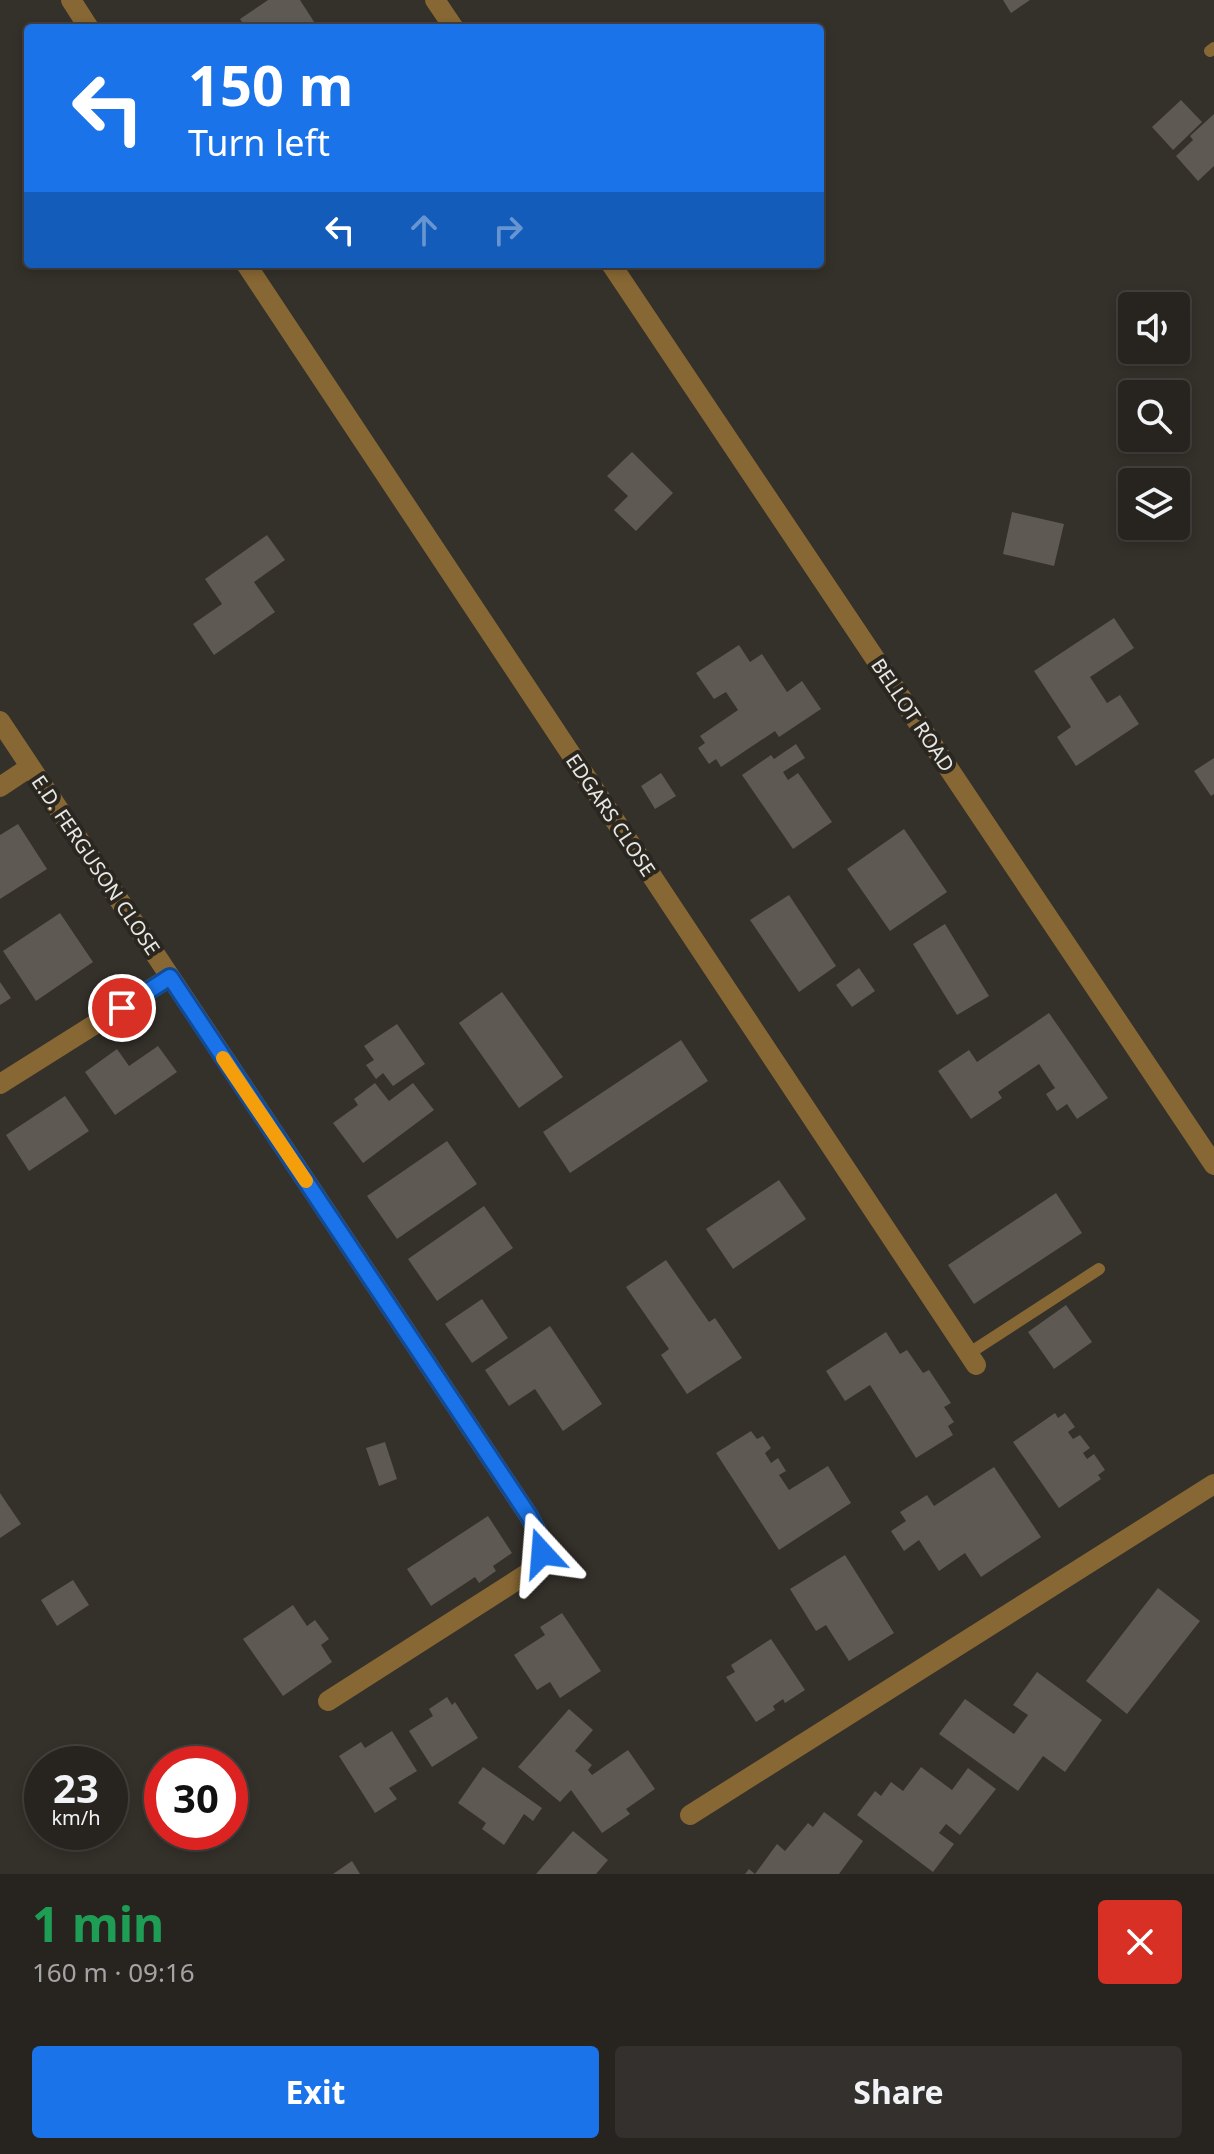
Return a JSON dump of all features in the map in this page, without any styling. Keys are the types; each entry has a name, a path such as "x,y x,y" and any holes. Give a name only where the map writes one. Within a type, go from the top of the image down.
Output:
{"street":[{"path":"71,0 86,24"},
{"path":"435,0 451,24"},
{"name":"EDGARS CLOSE","path":"249,268 972,1360"},
{"name":"BELLOT ROAD","path":"614,268 1214,1165"},
{"name":"E.D. FERGUSON CLOSE","path":"0,721 529,1516 542,1543 542,1553 528,1573 328,1701"},
{"path":"0,787 30,767"},
{"path":"0,1084 170,977"},
{"path":"690,1815 1214,1484"}],"lane":[{"path":"972,1360 1099,1269"}],"building":[{"path":"268,0 300,0 315,24 243,24 240,19"},
{"path":"1003,0 1030,0 1011,13"},
{"path":"1181,100 1202,122 1173,150 1152,127"},
{"path":"1214,114 1214,166 1198,181 1176,156 1193,140 1190,136"},
{"path":"632,452 673,493 636,531 614,510 628,496 607,476"},
{"path":"1012,512 1064,524 1054,566 1003,554"},
{"path":"267,535 285,560 254,582 275,612 214,655 193,624 222,604 205,579"},
{"path":"1114,618 1134,648 1090,677 1107,703 1120,695 1139,724 1076,766 1057,737 1071,727 1034,671"},
{"path":"739,645 750,662 762,654 787,692 802,681 821,709 779,737 775,731 721,767 716,759 709,764 698,748 705,743 700,736 738,710 726,692 714,699 696,673"},
{"path":"796,744 805,758 783,772 788,780 798,773 832,822 793,849 742,775 771,755 774,759"},
{"path":"1214,758 1214,794 1211,796 1194,771"},
{"path":"661,773 676,796 655,809 641,786"},
{"path":"18,824 47,869 0,899 0,835"},
{"path":"904,829 947,892 890,931 847,869"},
{"path":"789,895 836,966 799,992 750,920"},
{"path":"60,913 93,962 36,1001 3,951"},
{"path":"945,924 989,996 957,1015 913,944"},
{"path":"859,968 875,991 852,1007 836,985"},
{"path":"0,982 11,998 0,1005"},
{"path":"502,992 563,1077 519,1108 459,1023"},
{"path":"1049,1013 1108,1098 1077,1119 1067,1104 1057,1111 1046,1094 1055,1088 1039,1064 998,1092 1002,1098 971,1119 938,1071 969,1050 977,1062"},
{"path":"397,1024 425,1064 393,1086 383,1073 376,1079 366,1065 374,1060 364,1046"},
{"path":"681,1040 708,1081 570,1173 543,1132"},
{"path":"158,1046 177,1072 115,1115 85,1072 117,1049 129,1066"},
{"path":"375,1083 389,1101 413,1083 434,1110 363,1163 333,1123 358,1105 354,1099"},
{"path":"65,1096 89,1131 29,1171 6,1135"},
{"path":"447,1141 477,1184 397,1239 367,1196"},
{"path":"779,1180 806,1219 733,1269 706,1229"},
{"path":"1056,1193 1082,1233 974,1304 948,1265"},
{"path":"484,1206 513,1248 437,1301 408,1259"},
{"path":"666,1260 709,1322 715,1318 742,1358 687,1394 661,1355 669,1349 626,1287"},
{"path":"482,1299 508,1338 472,1363 445,1324"},
{"path":"1066,1305 1092,1342 1054,1369 1028,1332"},
{"path":"550,1326 602,1404 563,1431 535,1389 509,1406 485,1370"},
{"path":"886,1332 900,1354 907,1350 923,1373 929,1370 951,1403 944,1407 954,1422 948,1426 953,1435 916,1458 870,1385 845,1401 826,1371"},
{"path":"1055,1413 1058,1418 1065,1413 1075,1427 1068,1432 1070,1435 1073,1439 1080,1435 1090,1448 1083,1453 1087,1459 1094,1454 1105,1470 1098,1475 1101,1479 1059,1508 1013,1442"},
{"path":"751,1431 757,1439 763,1436 771,1448 765,1453 771,1463 778,1458 786,1471 779,1475 789,1490 828,1466 851,1503 779,1550 716,1453"},
{"path":"385,1442 397,1479 379,1486 366,1448"},
{"path":"994,1467 1041,1537 981,1577 965,1553 939,1571 919,1540 904,1551 891,1531 906,1521 900,1512 927,1495 934,1506"},
{"path":"0,1493 21,1524 0,1538"},
{"path":"488,1516 512,1553 493,1566 496,1571 479,1583 475,1577 431,1606 407,1569"},
{"path":"845,1555 894,1633 849,1661 826,1625 816,1631 790,1589"},
{"path":"73,1580 89,1605 57,1626 41,1600"},
{"path":"1158,1588 1200,1621 1127,1714 1086,1681"},
{"path":"293,1605 307,1626 315,1620 329,1639 321,1645 332,1662 283,1696 243,1639"},
{"path":"562,1613 601,1671 560,1698 550,1682 537,1690 514,1655 545,1635 540,1627"},
{"path":"771,1639 805,1690 785,1703 783,1699 773,1706 775,1710 756,1722 726,1677 735,1672 731,1665"},
{"path":"1037,1672 1102,1720 1065,1772 1043,1756 1018,1791 939,1734 965,1699 1014,1734 1028,1715 1013,1705"},
{"path":"447,1697 452,1705 455,1702 478,1738 432,1767 409,1731 433,1716 429,1709"},
{"path":"569,1709 593,1730 575,1751 592,1765 588,1770 592,1775 628,1750 655,1789 626,1809 630,1814 602,1833 571,1790 560,1802 518,1767"},
{"path":"392,1731 417,1771 389,1788 397,1799 375,1813 339,1756 361,1742 365,1748"},
{"path":"483,1767 542,1808 533,1821 524,1814 504,1845 482,1829 486,1823 458,1803"},
{"path":"921,1767 952,1790 968,1768 996,1789 960,1835 946,1824 939,1833 954,1844 933,1872 857,1815 875,1791 881,1796 891,1782 903,1791"},
{"path":"824,1812 863,1841 839,1874 755,1874 777,1844 785,1851 808,1823 813,1827"},
{"path":"573,1831 608,1860 596,1874 536,1874"},
{"path":"352,1861 360,1874 333,1874"}],"slow traffic":[{"path":"223,1058 306,1181"}],"route":[{"path":"122,1008 170,977 529,1516 540,1537 542,1553"}]}
